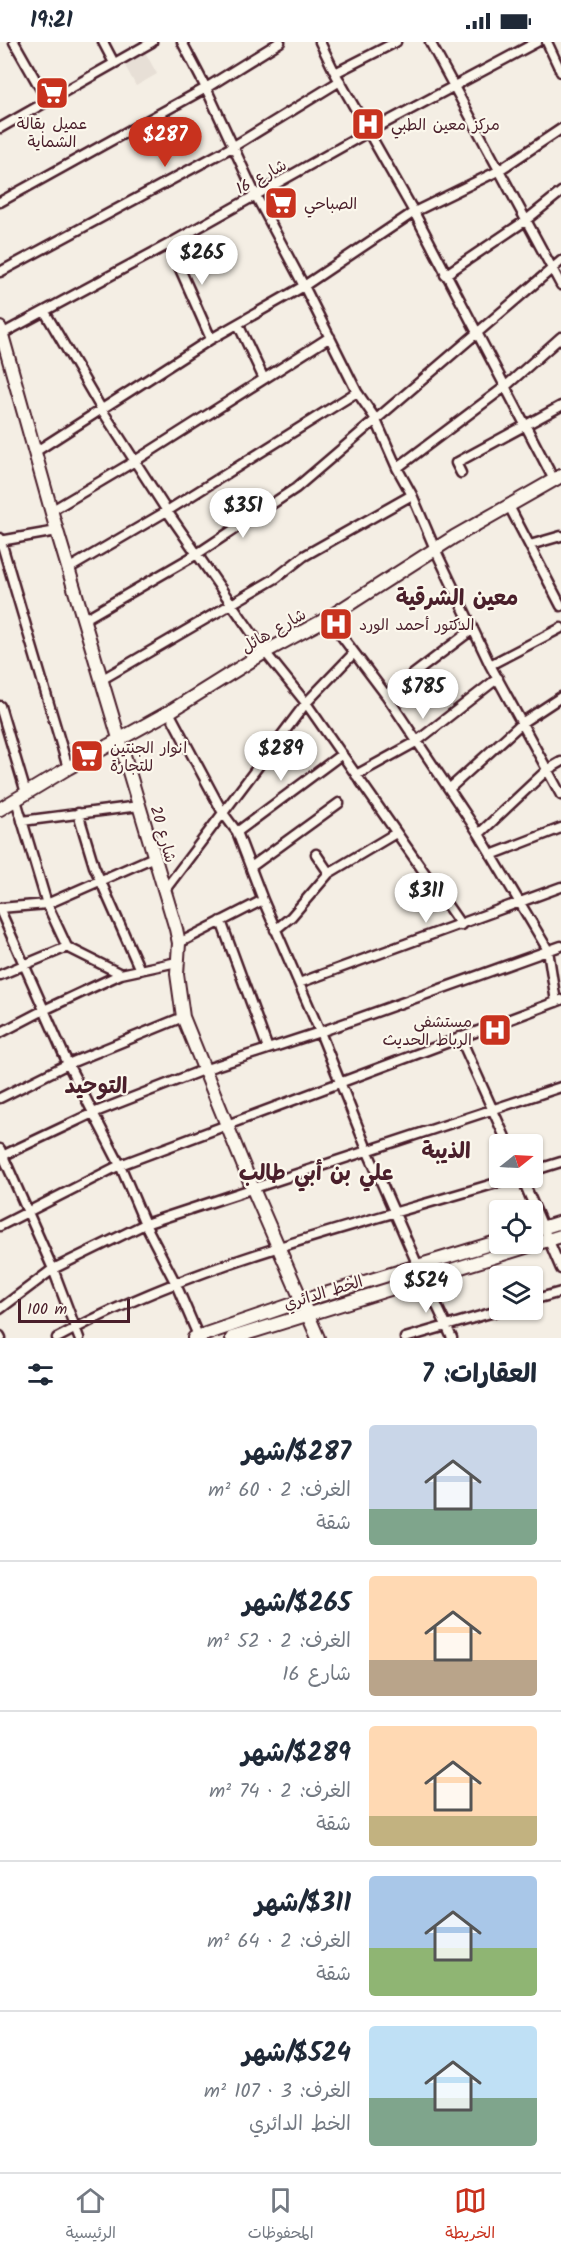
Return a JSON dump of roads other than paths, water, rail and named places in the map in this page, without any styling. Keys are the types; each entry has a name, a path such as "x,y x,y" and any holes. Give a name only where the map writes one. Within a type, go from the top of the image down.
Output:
{"street":[{"path":"14,42 48,102"},
{"path":"103,42 114,63"},
{"path":"0,128 152,42"},
{"path":"182,42 234,146 256,196 357,392 375,418 490,664 561,795"},
{"path":"0,202 206,88 280,42"},
{"path":"320,42 337,77 414,213 526,426 557,478"},
{"path":"0,272 234,146 337,77 396,42"},
{"path":"430,42 561,285"},
{"name":"شارع 16","path":"1,332 45,312 368,132 537,42"},
{"path":"547,42 561,72"},
{"path":"35,452 211,339 304,286 414,213 498,171 561,129"},
{"path":"445,275 525,221 561,192"},
{"path":"169,244 211,339"},
{"path":"83,620 197,554 296,488 561,261"},
{"path":"45,312 102,410 167,511 265,652 306,703 460,925"},
{"path":"238,324 264,380"},
{"name":"شارع 20","path":"1,332 51,511 179,943 177,962 179,1001 183,1017 277,1247 318,1338"},
{"path":"397,468 506,386 561,337"},
{"path":"51,511 330,338"},
{"path":"68,569 167,511 357,392"},
{"path":"460,473 456,463 561,406"},
{"name":"شارع هائل","path":"0,809 169,712 265,652 328,618 435,549 557,478"},
{"path":"101,680 276,578 304,555 412,495"},
{"path":"509,506 561,606"},
{"path":"57,531 0,540 68,768"},
{"path":"530,545 561,536"},
{"path":"0,1226 120,1165 559,1001 548,950 479,834 386,695 328,618"},
{"path":"490,664 561,628"},
{"path":"386,695 473,629"},
{"path":"164,891 306,703 354,653"},
{"path":"356,775 416,742 498,678"},
{"path":"449,789 523,722 561,697"},
{"path":"0,706 21,797 22,821 47,904 67,947 121,974"},
{"path":"169,712 224,813 237,832 275,930 418,1266"},
{"path":"237,832 342,754"},
{"path":"479,834 547,770 561,762"},
{"path":"251,867 339,803"},
{"path":"22,821 139,806"},
{"path":"78,813 94,866 140,970"},
{"path":"491,855 561,828"},
{"path":"275,930 291,917 329,873 396,833"},
{"path":"316,855 329,873"},
{"path":"154,857 47,904 0,909 68,1064 120,1165 145,1224 175,1282 197,1337"},
{"path":"299,983 561,887"},
{"path":"179,943 263,900"},
{"path":"221,921 268,1049"},
{"path":"79,1338 53,1269 1,1154 93,1113 203,1070 320,1032 561,946"},
{"path":"0,975 67,947"},
{"path":"0,1034 44,1010 121,974 177,962"},
{"path":"0,1098 68,1064 183,1017"},
{"path":"460,1037 504,1134"},
{"path":"0,1309 53,1269 145,1224 561,1087"},
{"path":"543,1168 561,1162"},
{"path":"57,1338 175,1282 277,1247 489,1185"},
{"path":"543,1227 561,1222"},
{"path":"555,1238 561,1269"},
{"name":"الخط الدائري","path":"232,1338 257,1334 308,1314 555,1238"},
{"name":"الخط الدائري","path":"197,1337 302,1301 489,1244"},
{"path":"424,1278 452,1338"},
{"path":"543,1297 561,1292"},
{"path":"405,1338 489,1313"}],"place":[{"name":"عميل بقالة الشماية","path":"52,93"},
{"name":"مركز معين الطبي","path":"368,124"},
{"name":"الصباحي","path":"281,203"},
{"name":"الدكتور أحمد الورد","path":"336,624"},
{"name":"انوار الجنتين للتجارة","path":"87,756"},
{"name":"مستشفى الرباط الحديث","path":"495,1030"}],"district":[{"name":"معين الشرقية","path":"457,597"},
{"name":"التوحيد","path":"96,1085"},
{"name":"الذيبة","path":"446,1150"},
{"name":"علي بن أبي طالب","path":"316,1172"}]}
